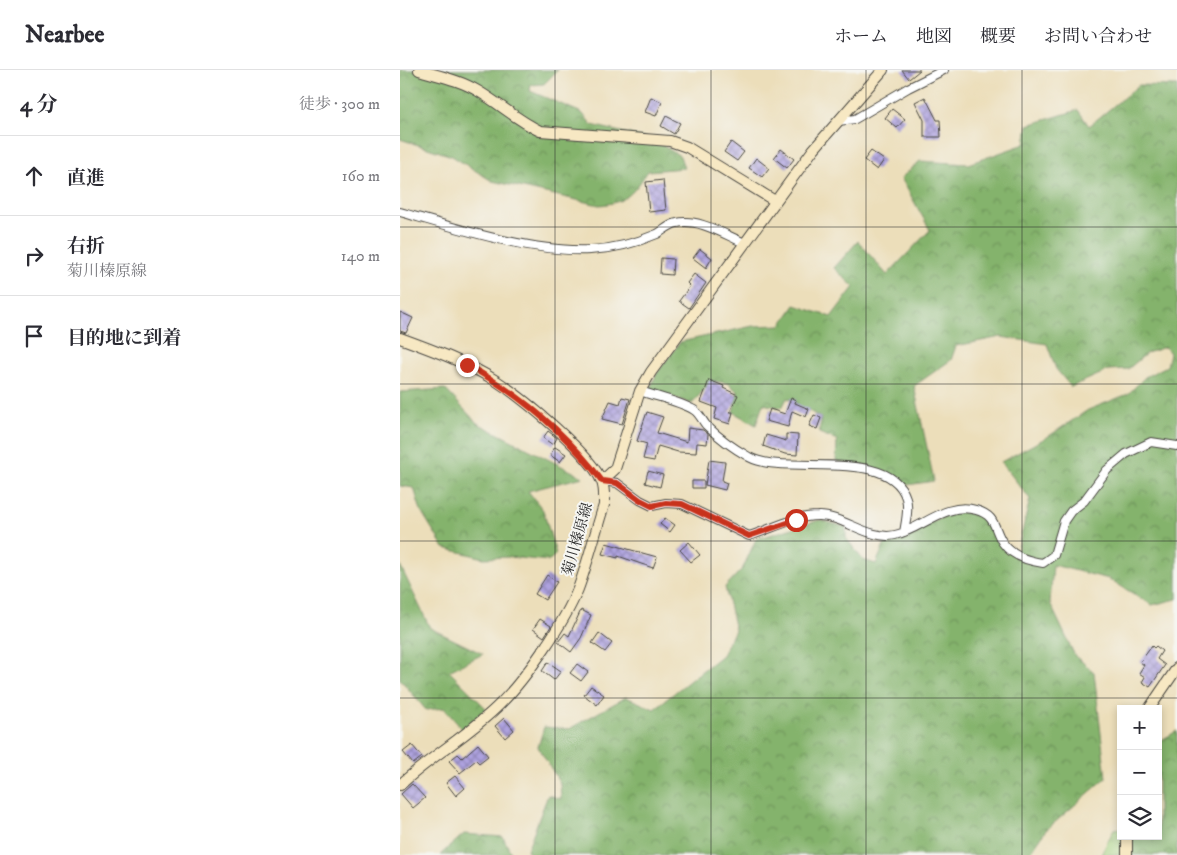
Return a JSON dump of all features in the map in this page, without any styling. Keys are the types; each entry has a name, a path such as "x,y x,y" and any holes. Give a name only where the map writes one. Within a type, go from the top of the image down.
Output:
{"street":[{"path":"419,70 461,83 478,91 522,122 540,132 670,141 687,147 775,201"},
{"path":"602,481 615,469 640,392 651,372 813,150 883,70"},
{"path":"838,121 855,119 908,88 944,70"},
{"path":"400,212 504,239 563,249 590,250 626,245 656,234 676,223 694,223 745,243"},
{"path":"400,338 467,365 498,382 542,415 563,434 602,481 617,483 640,500 652,506 666,503 682,504 749,536 796,520 820,516 886,536 904,532 954,509 973,509 987,514 996,525 1002,541 1008,548 1027,560 1042,563 1054,555 1064,521 1071,511 1084,501 1107,470 1126,454 1151,442 1177,446"},
{"path":"640,392 695,411 706,425 749,457 836,466 885,474 899,486 906,498 908,509 904,532"},
{"name":"菊川榛原線","path":"400,785 430,759 495,709 525,677 577,590 604,505 602,481"},
{"path":"1152,705 1177,668"},
{"path":"1126,840 1127,855"}],"green space":[{"path":"400,70 558,70 544,84 531,85 530,91 582,113 592,125 654,140 680,156 684,168 648,171 628,196 616,202 599,205 492,181 452,156 400,139"},
{"path":"1139,85 1177,86 1177,599 1152,605 1109,579 1053,565 1050,603 1075,656 1094,672 1106,778 1046,830 1029,855 531,855 527,850 548,795 561,799 560,783 538,747 544,727 569,729 626,697 654,709 722,655 735,630 725,587 743,568 756,539 820,520 846,527 846,538 863,560 876,564 886,541 897,538 935,520 960,512 971,513 986,521 1005,548 1016,557 1030,499 1001,462 1049,436 1088,410 1128,394 1145,377 1167,366 1170,353 1165,347 1147,353 1128,369 1109,370 1071,387 1056,369 1047,344 1001,337 956,346 951,360 914,386 934,481 901,486 886,473 836,461 837,440 819,433 821,418 787,398 782,408 763,404 756,425 733,412 738,392 728,383 711,381 692,404 650,389 657,373 680,342 753,326 781,325 795,305 831,317 854,287 834,268 858,241 887,275 930,230 901,178 920,161 968,164 1025,144 1028,125 1078,110 1089,126"},
{"path":"445,389 477,423 583,477 528,491 543,510 556,554 549,561 509,557 484,558 444,548 421,511 414,488 400,486 400,392"},
{"path":"400,565 430,628 483,654 449,671 486,708 463,730 444,708 426,710 400,679"},
{"path":"1177,731 1177,855 1130,855 1130,840 1162,840 1162,740"},
{"path":"1114,829 1117,829 1117,840 1122,840 1124,854 1101,855"},
{"path":"464,834 503,837 512,855 440,855"}],"building":[{"path":"902,70 920,70 909,79"},
{"path":"651,97 662,102 656,116 645,112"},
{"path":"925,97 937,120 940,120 941,137 924,137 924,120 915,102"},
{"path":"892,109 905,119 897,128 885,118"},
{"path":"666,116 680,123 674,134 661,126"},
{"path":"731,142 744,152 737,161 724,152"},
{"path":"781,149 794,159 787,168 774,158"},
{"path":"871,151 884,160 877,170 864,160"},
{"path":"756,158 769,168 762,177 749,168"},
{"path":"663,180 666,210 649,212 646,182"},
{"path":"700,249 712,258 706,268 693,258"},
{"path":"661,258 673,259 672,275 660,274"},
{"path":"694,274 706,283 689,308 679,301 690,286 687,283"},
{"path":"400,312 413,318 406,333 400,331"},
{"path":"709,380 724,386 723,388 738,395 730,412 733,412 730,424 714,419 717,408 701,402"},
{"path":"622,397 630,399 622,424 602,419 610,401 620,404"},
{"path":"791,398 796,400 795,403 809,409 806,417 792,411 788,427 766,421 770,409 785,414"},
{"path":"647,412 663,417 657,433 687,442 688,428 703,430 708,434 707,444 697,443 696,453 678,452 658,446 654,461 643,459 647,444 637,441"},
{"path":"814,415 821,418 817,429 809,426"},
{"path":"548,431 557,438 553,445 543,438"},
{"path":"786,434 798,435 797,455 785,454 763,446 766,435 786,441"},
{"path":"555,447 566,454 560,462 550,455"},
{"path":"709,460 725,462 722,481 727,483 725,490 705,485"},
{"path":"648,471 663,475 660,487 645,483"},
{"path":"692,481 704,481 704,488 692,488"},
{"path":"665,518 675,525 670,532 660,524"},
{"path":"689,542 700,555 691,562 680,550"},
{"path":"606,543 657,557 653,568 618,556 618,558 602,554"},
{"path":"547,575 557,582 545,600 535,594"},
{"path":"581,610 591,615 581,638 571,652 558,642 565,633 569,636"},
{"path":"540,619 551,626 544,637 533,629"},
{"path":"599,633 612,643 605,652 592,643"},
{"path":"1152,646 1154,648 1156,646 1162,651 1157,659 1165,665 1150,687 1142,682 1145,677 1139,673 1144,665 1140,662"},
{"path":"548,662 561,671 554,680 542,671"},
{"path":"577,664 588,672 581,681 570,673"},
{"path":"591,686 604,695 597,705 584,695"},
{"path":"504,718 514,730 505,738 495,726"},
{"path":"478,744 488,756 479,763 476,760 460,773 449,761 458,754 462,758"},
{"path":"412,745 422,757 413,764 403,752"},
{"path":"455,776 465,788 456,796 446,783"},
{"path":"412,784 425,798 413,808 401,794"}],"route":[{"path":"467,365 498,382 542,415 563,434 602,481 617,483 640,500 652,506 666,503 682,504 743,535 749,536 796,520"}]}
